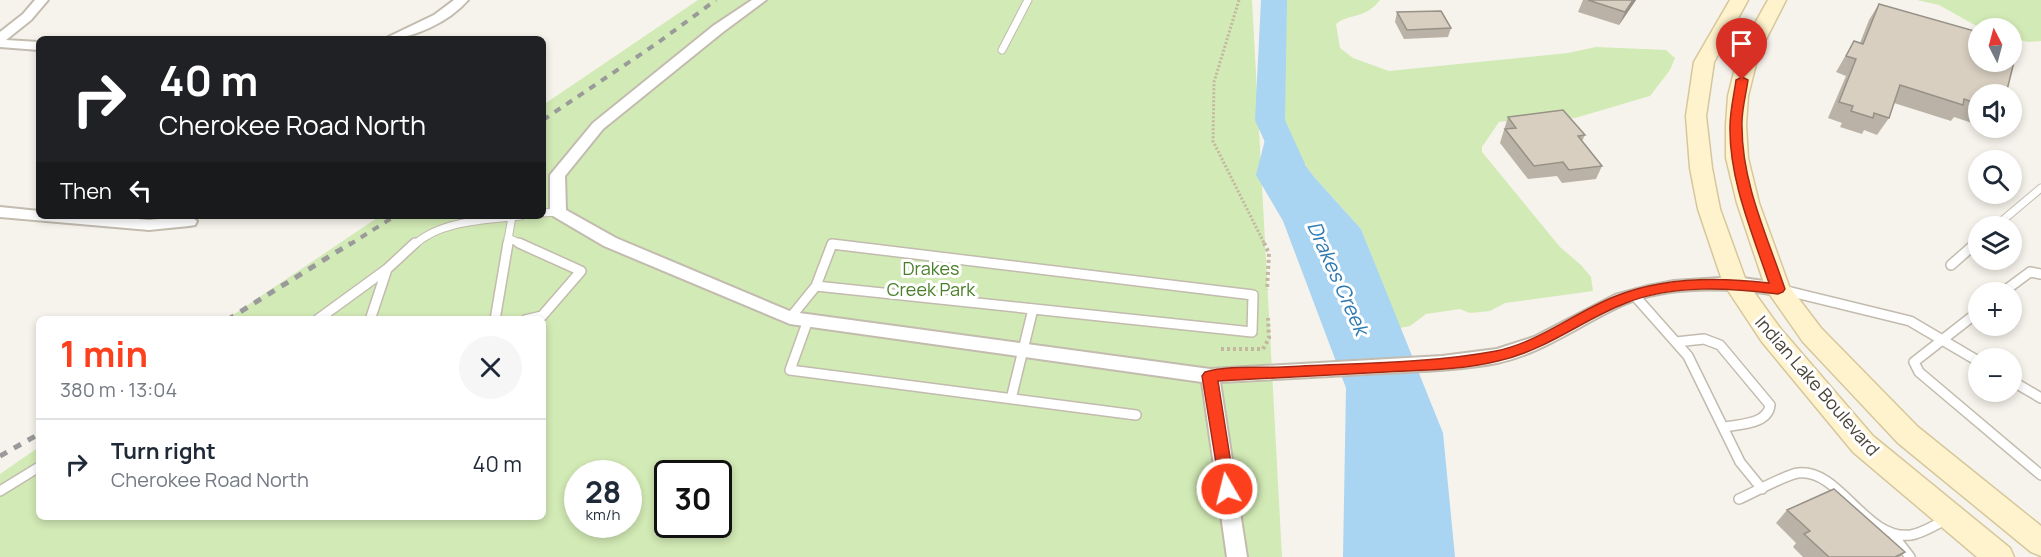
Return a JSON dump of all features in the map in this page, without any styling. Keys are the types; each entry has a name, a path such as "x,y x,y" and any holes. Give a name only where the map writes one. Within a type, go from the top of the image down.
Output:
{"main road":[{"name":"Indian Lake Boulevard","path":"1739,0 1704,62 1696,116 1701,168 1709,209 1735,284 1771,335 1863,444 1999,557"},
{"name":"Indian Lake Boulevard","path":"1777,0 1754,43 1746,64 1738,96 1736,124 1737,158 1748,203 1778,289 1812,335 1908,435 2041,543"}],"street":[{"path":"0,38 27,17 42,0"},
{"path":"398,36 438,18 462,0"},
{"path":"760,0 718,29 598,126 557,175 550,212 609,242 790,318 1210,376 1442,363 1498,356 1540,342 1621,299 1634,295 1674,287 1735,284 1778,289"},
{"path":"0,43 36,46"},
{"path":"0,212 36,216"},
{"path":"77,219 149,225 189,221"},
{"path":"1210,376 1237,557"}],"lane":[{"path":"1002,50 1028,0"},
{"path":"2008,216 2041,188"},
{"path":"322,316 387,268 421,238 459,224 500,219"},
{"path":"496,316 508,238 515,219"},
{"path":"508,238 581,271 542,316"},
{"path":"790,318 816,286 832,244 1253,295 1252,332 816,286"},
{"path":"1951,265 1968,250"},
{"path":"371,316 387,268"},
{"path":"2016,282 2030,272 2041,274"},
{"path":"1778,289 1910,321 1968,355"},
{"path":"1634,295 1688,356 1725,427 1740,462 1762,489"},
{"path":"1011,399 1033,309"},
{"path":"808,320 790,370 1136,415"},
{"path":"1968,320 1914,362 1919,372 2041,475"},
{"path":"1676,342 1704,339 1720,345 1770,405 1769,413 1762,419 1725,427"},
{"path":"2022,387 2041,398"},
{"path":"0,491 36,468"},
{"path":"1739,499 1798,473 1822,477 1874,522 1893,535 1910,557"},
{"path":"1893,535 1910,536 1951,518"}],"path":[{"path":"1239,0 1214,82 1213,141 1269,253 1267,296"},
{"path":"1221,349 1263,349 1269,338 1268,317"}],"green space":[{"name":"Drakes Creek Park","path":"698,0 1252,0 1282,557 0,557 0,474 36,449 36,520 546,520 546,316 231,316 376,219 546,219 546,103"},
{"path":"1274,0 1380,0 1369,10 1336,24 1340,48 1353,58 1389,71 1568,53 1596,47 1666,50 1675,58 1670,70 1650,96 1575,118 1554,120 1550,116 1499,122 1482,147 1482,152 1560,247 1591,277 1593,291 1505,303 1490,311 1470,313 1460,309 1426,314 1410,326 1400,328 1361,229 1315,178 1270,120"},
{"path":"1917,0 2041,0 2041,41 2022,40 2022,18 1968,18 1968,21 1939,5"}],"water":[{"path":"1270,120 1315,178 1361,229 1443,433 1455,557 1343,557 1346,388 1283,221 1256,175"}],"building":[{"path":"1588,0 1633,0 1625,12"},
{"path":"1879,4 1968,29 1968,72 2012,72 2008,84 1968,84 1968,100 1964,99 1963,105 1900,85 1889,118 1874,113 1873,118 1851,111 1853,106 1839,102 1856,59 1846,56 1854,41 1863,44"},
{"path":"1441,11 1451,28 1407,30 1397,12"},
{"path":"1563,110 1585,135 1578,136 1602,166 1569,170 1563,162 1534,166 1505,129 1516,128 1508,117"},
{"path":"1834,489 1905,552 1895,557 1829,557 1804,534 1810,531 1787,510"}],"waterway":[{"name":"Drakes Creek","path":"1274,0 1270,120 1289,164"}],"railway":[{"path":"546,118 656,44 716,0"},
{"path":"349,245 390,219"},
{"path":"233,316 351,243"},
{"path":"0,456 36,436"}],"route":[{"path":"1227,489 1210,376 1442,363 1498,356 1540,342 1621,299 1648,291 1674,287 1735,284 1778,289 1748,203 1737,158 1736,124 1738,96 1742,80"}]}
